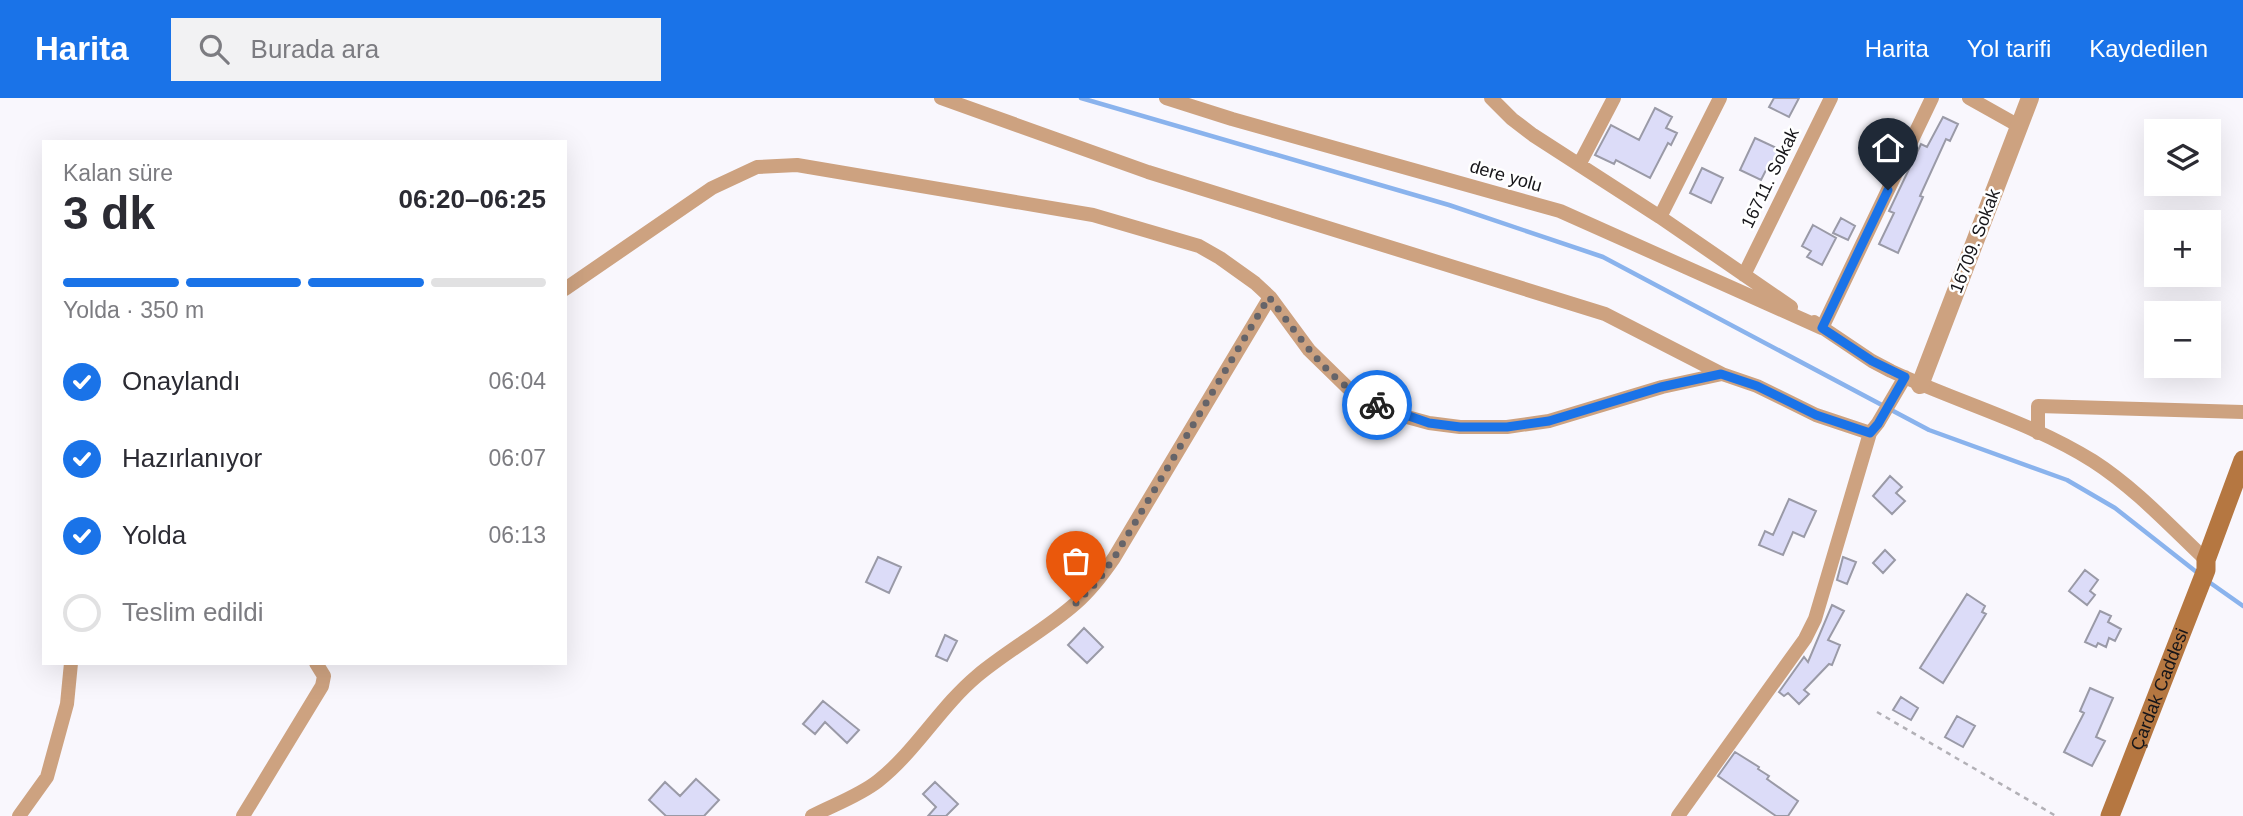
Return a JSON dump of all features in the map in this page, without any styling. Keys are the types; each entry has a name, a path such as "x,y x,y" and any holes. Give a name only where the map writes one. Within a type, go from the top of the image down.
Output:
{"main road":[{"name":"Çardak Caddesi","path":"2110,816 2243,460"}],"street":[{"path":"941,98 1148,172 1605,314 1721,374 1757,386 1816,415 1874,428"},
{"name":"dere yolu","path":"1167,98 1232,119 1560,211 1822,328"},
{"path":"1579,165 1614,98"},
{"path":"1660,218 1720,98"},
{"name":"16711. Sokak","path":"1744,275 1831,98"},
{"path":"1822,328 1932,98"},
{"path":"1969,98 2019,126"},
{"name":"16709. Sokak","path":"1913,381 2030,98"},
{"path":"1496,100 1512,119 1533,135 1872,361 2038,433 2092,460 2128,486 2206,565"},
{"path":"567,288 712,188 757,167 797,165 1050,206 1133,226 1199,246 1240,272 1269,297 1309,350 1348,388 1396,414 1429,423 1460,427 1507,427 1549,421 1661,387 1721,374"},
{"path":"812,816 877,782 900,760 948,702 975,677 1076,603 1097,582 1114,558 1269,297"},
{"path":"1678,816 1805,639 1815,619 1874,428 1893,398 1913,381"},
{"path":"2038,433 2038,406 2243,412"},
{"path":"19,816 47,777 67,704 71,665"},
{"path":"243,816 322,686 324,676 317,665"}],"path":[{"path":"1877,712 2056,816"}],"building":[{"path":"1774,98 1799,98 1789,117 1769,107"},
{"path":"1655,108 1672,117 1666,128 1677,133 1671,145 1668,143 1650,178 1616,160 1614,164 1595,155 1611,125 1639,140"},
{"path":"1943,117 1958,124 1950,141 1946,139 1898,253 1879,244 1894,213 1889,211 1921,144 1927,147"},
{"path":"1755,138 1781,150 1771,170 1767,168 1761,180 1740,170"},
{"path":"1702,168 1723,178 1711,203 1690,193"},
{"path":"1841,218 1855,226 1848,240 1833,233"},
{"path":"1813,225 1836,238 1822,265 1807,257 1811,251 1802,246"},
{"path":"1890,476 1902,487 1896,493 1905,501 1892,514 1873,496"},
{"path":"1789,499 1816,511 1804,537 1793,532 1783,555 1759,545 1765,531 1773,535"},
{"path":"1885,550 1895,560 1883,573 1873,563"},
{"path":"878,557 901,567 889,593 866,582"},
{"path":"1843,557 1856,562 1847,584 1837,580"},
{"path":"2085,570 2098,580 2090,591 2095,595 2087,605 2069,591"},
{"path":"1967,594 1985,606 1982,612 1986,614 1943,683 1920,668"},
{"path":"1832,605 1844,611 1828,640 1840,645 1832,665 1829,664 1804,690 1809,694 1799,704 1788,693 1784,696 1779,692 1804,657 1808,662"},
{"path":"2100,611 2111,616 2108,622 2121,629 2115,641 2109,638 2106,647 2098,643 2096,647 2085,642"},
{"path":"1084,628 1103,647 1087,663 1068,645"},
{"path":"945,635 957,641 947,661 936,656"},
{"path":"2090,688 2113,698 2096,737 2105,741 2092,766 2064,752 2084,713 2080,711"},
{"path":"1901,697 1918,708 1911,720 1893,710"},
{"path":"823,701 859,730 847,743 825,722 815,734 803,724"},
{"path":"1957,716 1975,726 1963,747 1945,737"},
{"path":"1735,752 1759,767 1758,769 1769,776 1767,779 1798,801 1788,816 1776,816 1718,776"},
{"path":"696,779 719,800 704,816 666,816 649,800 665,782 680,796"},
{"path":"935,782 958,804 946,816 928,816 936,807 923,794"}],"waterway":[{"path":"1081,98 1449,205 1603,257 1929,430 2067,480 2115,508 2199,574"},
{"path":"2209,582 2243,606"}],"way so far":[{"path":"1076,603 1097,582 1114,558 1269,297 1327,370 1348,388 1377,405"}],"route":[{"path":"1377,405 1396,414 1429,423 1460,427 1507,427 1549,421 1661,387 1721,374 1757,386 1816,415 1870,433 1905,377 1872,361 1822,328 1888,190"}]}
